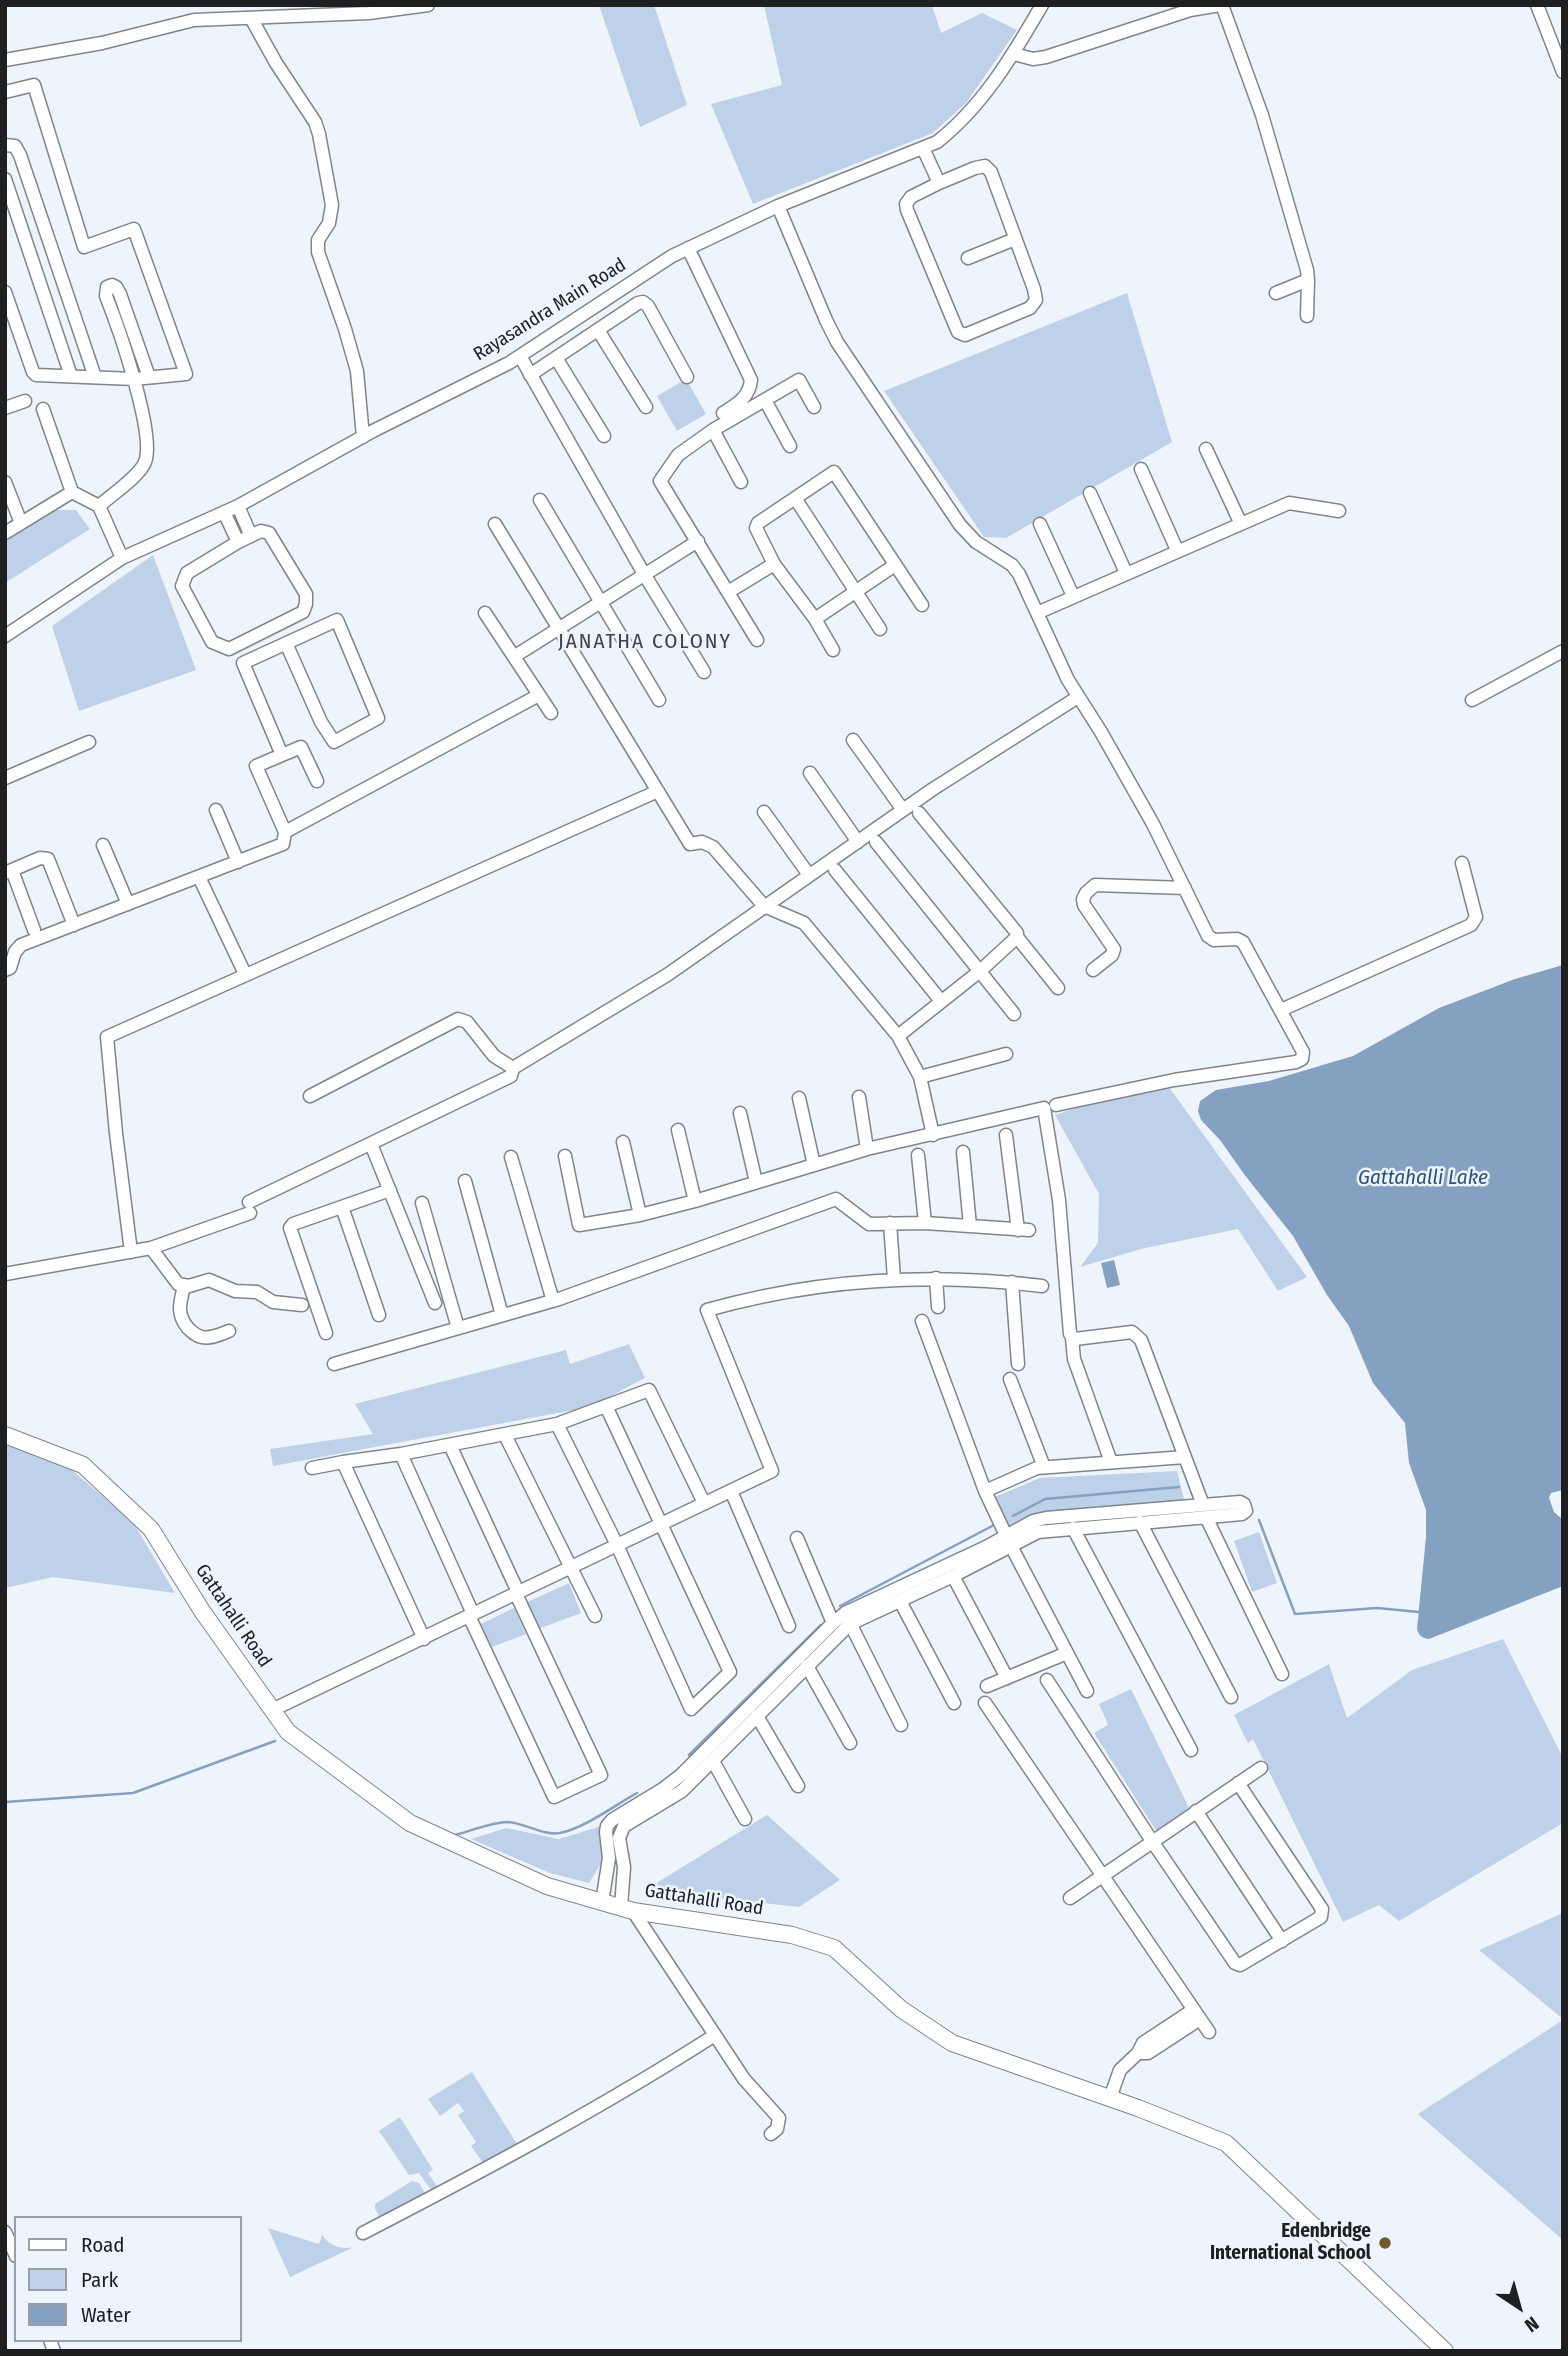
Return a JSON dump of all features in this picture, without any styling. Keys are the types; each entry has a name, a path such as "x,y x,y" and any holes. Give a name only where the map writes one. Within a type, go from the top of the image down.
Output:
{"main road":[{"name":"Gattahalli Road","path":"5,1435 83,1465 151,1529 202,1611 288,1732 410,1823 547,1886 601,1902 627,1909 792,1935 834,1948 901,2009 952,2043 1110,2098 1226,2143 1445,2351"}],"street":[{"path":"5,60 102,43 194,20 428,5"},
{"name":"Rayasandra Main Road","path":"5,636 122,558 238,506 363,437 520,356 634,280 688,248 778,206 937,142 957,127 974,109 1014,54 1042,5"},
{"path":"1014,54 1033,59 1046,57 1191,10 1221,5 1262,115 1305,258 1308,280 1307,316"},
{"path":"1537,5 1563,72"},
{"path":"251,18 276,63 315,122 319,134 332,205 329,223 318,240 318,252 357,371 363,437"},
{"path":"5,92 34,85 84,247 134,229 186,374 134,379 36,375 5,292"},
{"path":"5,145 15,146 20,155 95,377"},
{"path":"923,148 939,183"},
{"path":"985,166 991,172 1036,300 1030,308 965,335 958,332 906,204 911,197 939,183 975,168 985,166"},
{"path":"5,179 71,376"},
{"path":"778,206 837,342 960,525 976,542 1012,565 1019,574 1068,680 1153,824 1208,936 1219,941 1237,939 1247,947 1303,1052 1302,1059 1297,1062 1174,1080 1056,1105"},
{"path":"968,258 1016,239"},
{"path":"688,248 751,380 748,394 723,414"},
{"path":"1276,293 1308,280"},
{"path":"99,506 145,464 147,454 142,412 134,379 106,296 107,287 116,287 120,294 149,377"},
{"path":"530,375 643,302 648,306 687,377"},
{"path":"598,330 646,407"},
{"path":"520,356 644,575 704,671"},
{"path":"556,358 604,436"},
{"path":"757,640 660,481 678,456 713,430 799,380 814,407"},
{"path":"765,400 790,446"},
{"path":"5,408 24,401"},
{"path":"43,409 72,492 99,506 122,558"},
{"path":"713,430 741,482"},
{"path":"1206,449 1240,522"},
{"path":"1141,468 1177,550"},
{"path":"833,650 816,619 774,564 756,528 758,523 834,472 922,605"},
{"path":"5,482 21,523"},
{"path":"5,533 72,492"},
{"path":"1090,493 1126,573"},
{"path":"796,498 880,629"},
{"path":"540,500 659,700"},
{"path":"1037,613 1240,522 1289,503 1339,511"},
{"path":"238,506 251,536"},
{"path":"225,512 238,542"},
{"path":"495,524 690,844 702,842 713,847 764,906 804,923 898,1036 920,1077 933,1135"},
{"path":"1040,524 1073,596"},
{"path":"261,531 269,533 306,594 306,604 303,612 229,649 212,642 182,586 183,580 187,573 251,536 261,531"},
{"path":"515,656 698,541"},
{"path":"728,592 774,564"},
{"path":"816,619 895,565"},
{"path":"485,613 551,713"},
{"path":"282,755 243,663 286,643 337,620 379,718 334,742 321,722 286,643"},
{"path":"1472,700 1563,651"},
{"path":"285,832 539,695"},
{"path":"5,1274 151,1248 249,1208 372,1144 507,1079 513,1068 667,975 903,810 1079,697"},
{"path":"853,740 903,810"},
{"path":"5,778 89,741"},
{"path":"5,970 10,968 15,952 21,945 283,844 285,832 256,766 301,747 317,781"},
{"path":"810,773 858,842"},
{"path":"131,1252 114,1121 107,1037 658,790"},
{"path":"216,810 238,862"},
{"path":"764,812 809,875"},
{"path":"919,813 1017,933 1017,937 1058,988"},
{"path":"876,842 1014,1014"},
{"path":"103,845 128,904"},
{"path":"34,930 9,872 40,859 48,859 74,925"},
{"path":"1281,1010 1471,925 1476,917 1462,863"},
{"path":"835,870 942,1001"},
{"path":"199,877 245,974"},
{"path":"1093,970 1112,955 1114,949 1084,905 1083,899 1091,888 1095,885 1185,888"},
{"path":"898,1036 980,971 1017,937"},
{"path":"310,1096 458,1019 467,1022 494,1056 513,1068"},
{"path":"920,1077 1006,1054"},
{"path":"859,1097 867,1149"},
{"path":"799,1098 814,1164"},
{"path":"565,1156 579,1225 640,1215 867,1149 1044,1108 1059,1200 1074,1359 1111,1462"},
{"path":"740,1113 756,1182"},
{"path":"678,1130 695,1201"},
{"path":"334,1364 553,1301 835,1199 869,1224 925,1223 1023,1230 1006,1135"},
{"path":"623,1142 640,1215"},
{"path":"372,1144 435,1303"},
{"path":"963,1152 970,1226"},
{"path":"918,1155 925,1223"},
{"path":"511,1157 553,1301"},
{"path":"466,1181 502,1315"},
{"path":"327,1333 290,1228 293,1224 390,1190"},
{"path":"422,1203 458,1328"},
{"path":"342,1207 379,1315"},
{"path":"890,1223 894,1279"},
{"path":"151,1248 178,1284 184,1286 209,1280 235,1291 257,1292 273,1302 302,1305"},
{"path":"936,1278 938,1307"},
{"path":"272,1710 772,1471 707,1310 802,1288 894,1279 936,1278 1042,1286"},
{"path":"1012,1282 1018,1364"},
{"path":"184,1286 179,1307 180,1316 193,1333 209,1337 229,1331"},
{"path":"922,1321 985,1491 1087,1690"},
{"path":"1072,1338 1132,1332 1141,1340 1204,1511 1282,1674"},
{"path":"1010,1379 1044,1467"},
{"path":"312,1468 557,1424 649,1390 704,1503"},
{"path":"557,1424 617,1545 691,1709 730,1672 606,1406"},
{"path":"505,1435 595,1616"},
{"path":"401,1454 554,1797 601,1775 450,1445"},
{"path":"985,1491 1037,1468 1185,1457"},
{"path":"343,1462 424,1639"},
{"path":"731,1491 789,1626"},
{"path":"771,2134 777,2129 779,2118 744,2079 627,1909 620,1832 634,1819 682,1791 807,1666 848,1619 1009,1541 1038,1532 1140,1522 1204,1511"},
{"path":"601,1902 609,1858 607,1826 612,1820 663,1790 681,1775 833,1623 900,1601 953,1576 1009,1541 1033,1521 1046,1518 1204,1511"},
{"path":"1140,1522 1231,1696"},
{"path":"1073,1528 1191,1750"},
{"path":"797,1538 833,1623"},
{"path":"953,1576 1007,1678"},
{"path":"900,1601 954,1703"},
{"path":"848,1619 901,1725"},
{"path":"987,1686 1068,1653"},
{"path":"807,1666 850,1743"},
{"path":"1047,1680 1235,1963 1245,1964 1321,1917 1322,1909 1238,1783"},
{"path":"985,1703 1209,2032"},
{"path":"757,1716 798,1786"},
{"path":"713,1761 745,1819"},
{"path":"1070,1898 1261,1768"},
{"path":"1196,1811 1282,1941"},
{"path":"1110,2098 1121,2070 1138,2053 1149,2053 1196,2014"},
{"path":"363,2233 639,2084 715,2035"},
{"path":"5,2232 14,2252"}],"green space":[{"path":"599,5 654,5 687,105 640,127"},
{"path":"764,5 932,5 941,33 982,13 1017,30 966,103 933,133 753,204 711,104 782,85"},
{"path":"1127,293 1172,442 1006,538 984,537 884,391"},
{"path":"686,379 706,414 677,431 657,396"},
{"path":"57,510 76,510 90,529 5,583 5,542"},
{"path":"153,555 196,670 79,711 52,626"},
{"path":"1163,1079 1307,1277 1278,1291 1238,1229 1141,1249 1080,1267 1098,1243 1099,1194 1055,1115"},
{"path":"629,1344 645,1378 590,1407 273,1466 270,1449 373,1434 355,1404 566,1350 570,1364"},
{"path":"5,1443 67,1466 133,1522 175,1593 53,1577 5,1588"},
{"path":"1177,1471 1185,1503 1042,1512 1009,1529 995,1497 1040,1478"},
{"path":"1259,1532 1277,1583 1252,1592 1234,1541"},
{"path":"569,1583 581,1613 538,1629 525,1603"},
{"path":"514,1608 526,1634 492,1647 481,1624"},
{"path":"1503,1639 1563,1758 1563,1823 1399,1921 1379,1905 1343,1922 1253,1739 1248,1743 1234,1715 1329,1664 1347,1718 1412,1670"},
{"path":"1131,1689 1190,1810 1157,1832 1094,1733 1108,1725 1099,1704"},
{"path":"767,1815 840,1880 799,1907 645,1890"},
{"path":"601,1826 606,1856 589,1883 550,1873 471,1839 506,1828 559,1839"},
{"path":"1563,1913 1563,2019 1479,1950"},
{"path":"1563,2020 1563,2240 1418,2114"},
{"path":"472,2072 517,2144 483,2163 471,2146 476,2142 458,2115 464,2111 458,2103 440,2116 428,2099"},
{"path":"400,2117 433,2170 428,2173 437,2186 431,2190 419,2173 409,2175 379,2131"},
{"path":"412,2181 419,2183 426,2195 380,2217 375,2204"},
{"path":"268,2228 319,2244 322,2235 336,2246 354,2247 290,2277"}],"water":[{"name":"Gattahalli Lake","path":"1563,965 1563,1490 1551,1493 1549,1498 1554,1512 1563,1520 1563,1586 1427,1639 1420,1635 1417,1629 1426,1510 1409,1463 1405,1423 1373,1383 1349,1326 1327,1295 1293,1236 1220,1140 1201,1120 1198,1111 1200,1101 1216,1090 1269,1081 1353,1056 1439,1008 1515,979"},
{"path":"1114,1260 1120,1285 1107,1288 1101,1263"}],"waterway":[{"path":"1013,1516 1045,1499 1179,1487"},
{"path":"1259,1520 1295,1614 1377,1608 1421,1610"},
{"path":"840,1606 994,1525"},
{"path":"689,1755 821,1625"},
{"path":"5,1802 133,1793 275,1741"},
{"path":"455,1835 502,1822 547,1833 560,1833 590,1821 637,1793"}],"place":[{"name":"Edenbridge International School","path":"1385,2243"}],"district":[{"name":"JANATHA COLONY","path":"645,642"}]}
